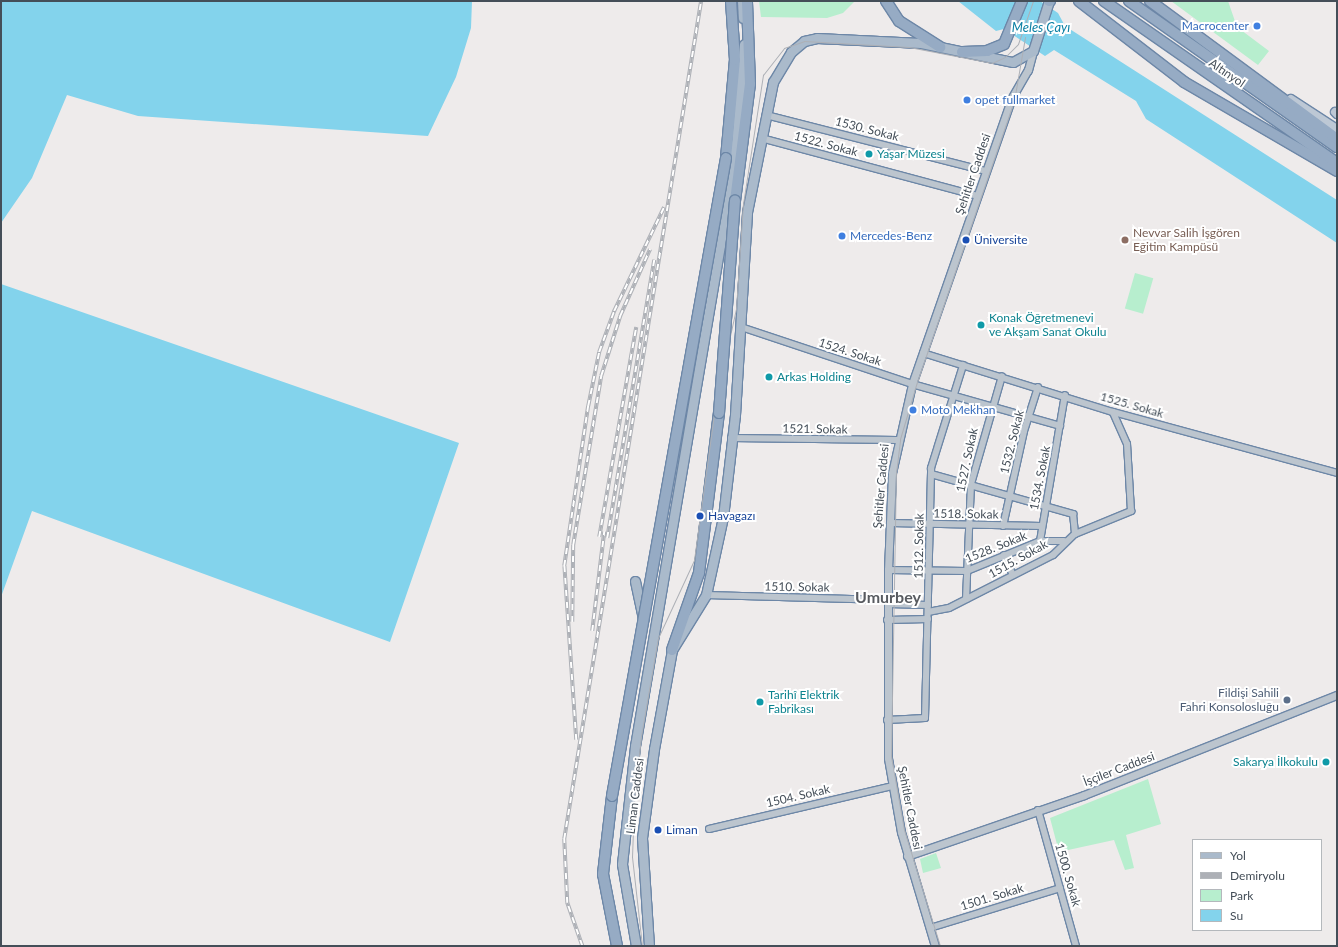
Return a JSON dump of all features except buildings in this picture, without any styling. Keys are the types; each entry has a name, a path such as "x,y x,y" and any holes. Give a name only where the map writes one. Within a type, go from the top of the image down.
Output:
{"highway":[{"path":"617,946 603,874 612,796 726,158 735,60 731,1"},
{"path":"672,650 699,573 714,467 735,201 748,107 751,61 747,1"},
{"path":"886,1 904,25 940,47"},
{"path":"962,52 994,50 1009,35 1022,1"},
{"path":"1079,1 1184,82 1337,171"},
{"name":"Altınyol","path":"1104,1 1173,52 1337,163"},
{"name":"Altınyol","path":"1129,1 1188,45 1337,147"},
{"path":"1150,1 1272,88 1337,139"}],"main road":[{"path":"636,946 622,864 650,652 736,143 744,53 742,1"},
{"name":"Şehitler Caddesi","path":"1033,50 1049,1"},
{"path":"672,650 706,595 723,517 741,327 747,212 773,82 783,62 804,41 845,37 940,47 1006,62 1020,60 1033,50"},
{"path":"1272,88 1334,127"},
{"path":"635,581 650,652"},
{"name":"Liman Caddesi","path":"648,946 642,838 672,650"}],"street":[{"name":"Şehitler Caddesi","path":"935,946 907,856 892,786 887,720 888,570 890,523 897,440 912,384 986,171 1013,96 1028,70 1033,50"},
{"path":"1334,127 1336,112"},
{"name":"1530. Sokak","path":"766,115 986,171"},
{"name":"1522. Sokak","path":"761,138 978,196"},
{"name":"1524. Sokak","path":"741,327 912,384 1030,419 1060,426"},
{"name":"1525. Sokak","path":"923,353 1065,395 1113,412 1337,473"},
{"name":"1512. Sokak","path":"887,720 925,718 931,474 963,365"},
{"name":"1527. Sokak","path":"966,599 968,523 971,484 1002,376"},
{"name":"1532. Sokak","path":"1004,526 1024,431 1030,419 1038,387"},
{"name":"1534. Sokak","path":"1040,542 1065,395"},
{"name":"1515. Sokak","path":"928,612 949,608 1053,555 1064,542 1075,534 1131,511 1127,444 1113,412"},
{"name":"1521. Sokak","path":"731,438 897,440"},
{"path":"931,474 971,484 1045,508 1073,514 1075,534"},
{"name":"1518. Sokak","path":"890,523 968,523 1004,526 1042,526"},
{"path":"1040,542 1064,542"},
{"name":"1528. Sokak","path":"888,570 967,571 1004,555 1040,542"},
{"path":"1004,555 1014,575"},
{"name":"1510. Sokak","path":"706,595 928,605"},
{"path":"887,620 928,619"},
{"name":"İşçiler Caddesi","path":"907,856 1038,810 1337,695"},
{"name":"1504. Sokak","path":"710,829 892,786"},
{"name":"1500. Sokak","path":"1038,810 1076,946"},
{"name":"1501. Sokak","path":"930,928 1060,888"}],"green space":[{"path":"759,1 855,1 843,13 827,18 761,17"},
{"path":"1171,1 1228,1 1237,27 1269,51 1258,65"},
{"path":"1135,273 1153,278 1143,314 1125,309"},
{"path":"1148,779 1161,824 1126,835 1134,868 1125,870 1114,840 1059,852 1050,818"},
{"path":"936,853 941,868 923,873 920,859"}],"water":[{"path":"1,1 472,1 471,28 456,77 428,136 138,116 67,95 32,178 1,223"},
{"name":"Meles Çayı","path":"958,1 1040,1 1058,13 1065,26 1337,200 1337,243 1146,119 1136,101 1054,50 1045,56 1004,29 996,31"},
{"path":"1,284 459,443 390,642 32,511 1,597"}],"tram line":[{"path":"642,946 632,857 634,802 641,736 658,638 694,560 716,399 736,309 743,204 763,75 784,48 804,41 909,47 992,63 1005,57 1018,44 1033,1"},
{"path":"940,946 904,830 891,756 896,473 900,439 916,385 1014,101 1025,37"}],"railway":[{"path":"582,946 567,903 564,839 701,1"},
{"path":"576,740 564,566 588,406 599,352 614,311 664,207"},
{"path":"572,622 573,545 601,376 620,316 650,249"},
{"path":"607,538 654,260"},
{"path":"599,537 636,327"},
{"path":"592,631 604,532"}],"place":[{"name":"Macrocenter","path":"1257,26"},
{"name":"opet fullmarket","path":"967,100"},
{"name":"Yaşar Müzesi","path":"869,154"},
{"name":"Mercedes-Benz","path":"842,236"},
{"name":"Üniversite","path":"966,240"},
{"name":"Nevvar Salih İşgören Eğitim Kampüsü","path":"1125,240"},
{"name":"Konak Öğretmenevi ve Akşam Sanat Okulu","path":"981,325"},
{"name":"Arkas Holding","path":"769,377"},
{"name":"Moto Mekhan","path":"913,410"},
{"name":"Havagazı","path":"700,516"},
{"name":"Fildişi Sahili Fahri Konsolosluğu","path":"1287,700"},
{"name":"Tarihî Elektrik Fabrikası","path":"760,702"},
{"name":"Sakarya İlkokulu","path":"1326,762"},
{"name":"Liman","path":"658,830"}],"district":[{"name":"Umurbey","path":"888,597"}]}
